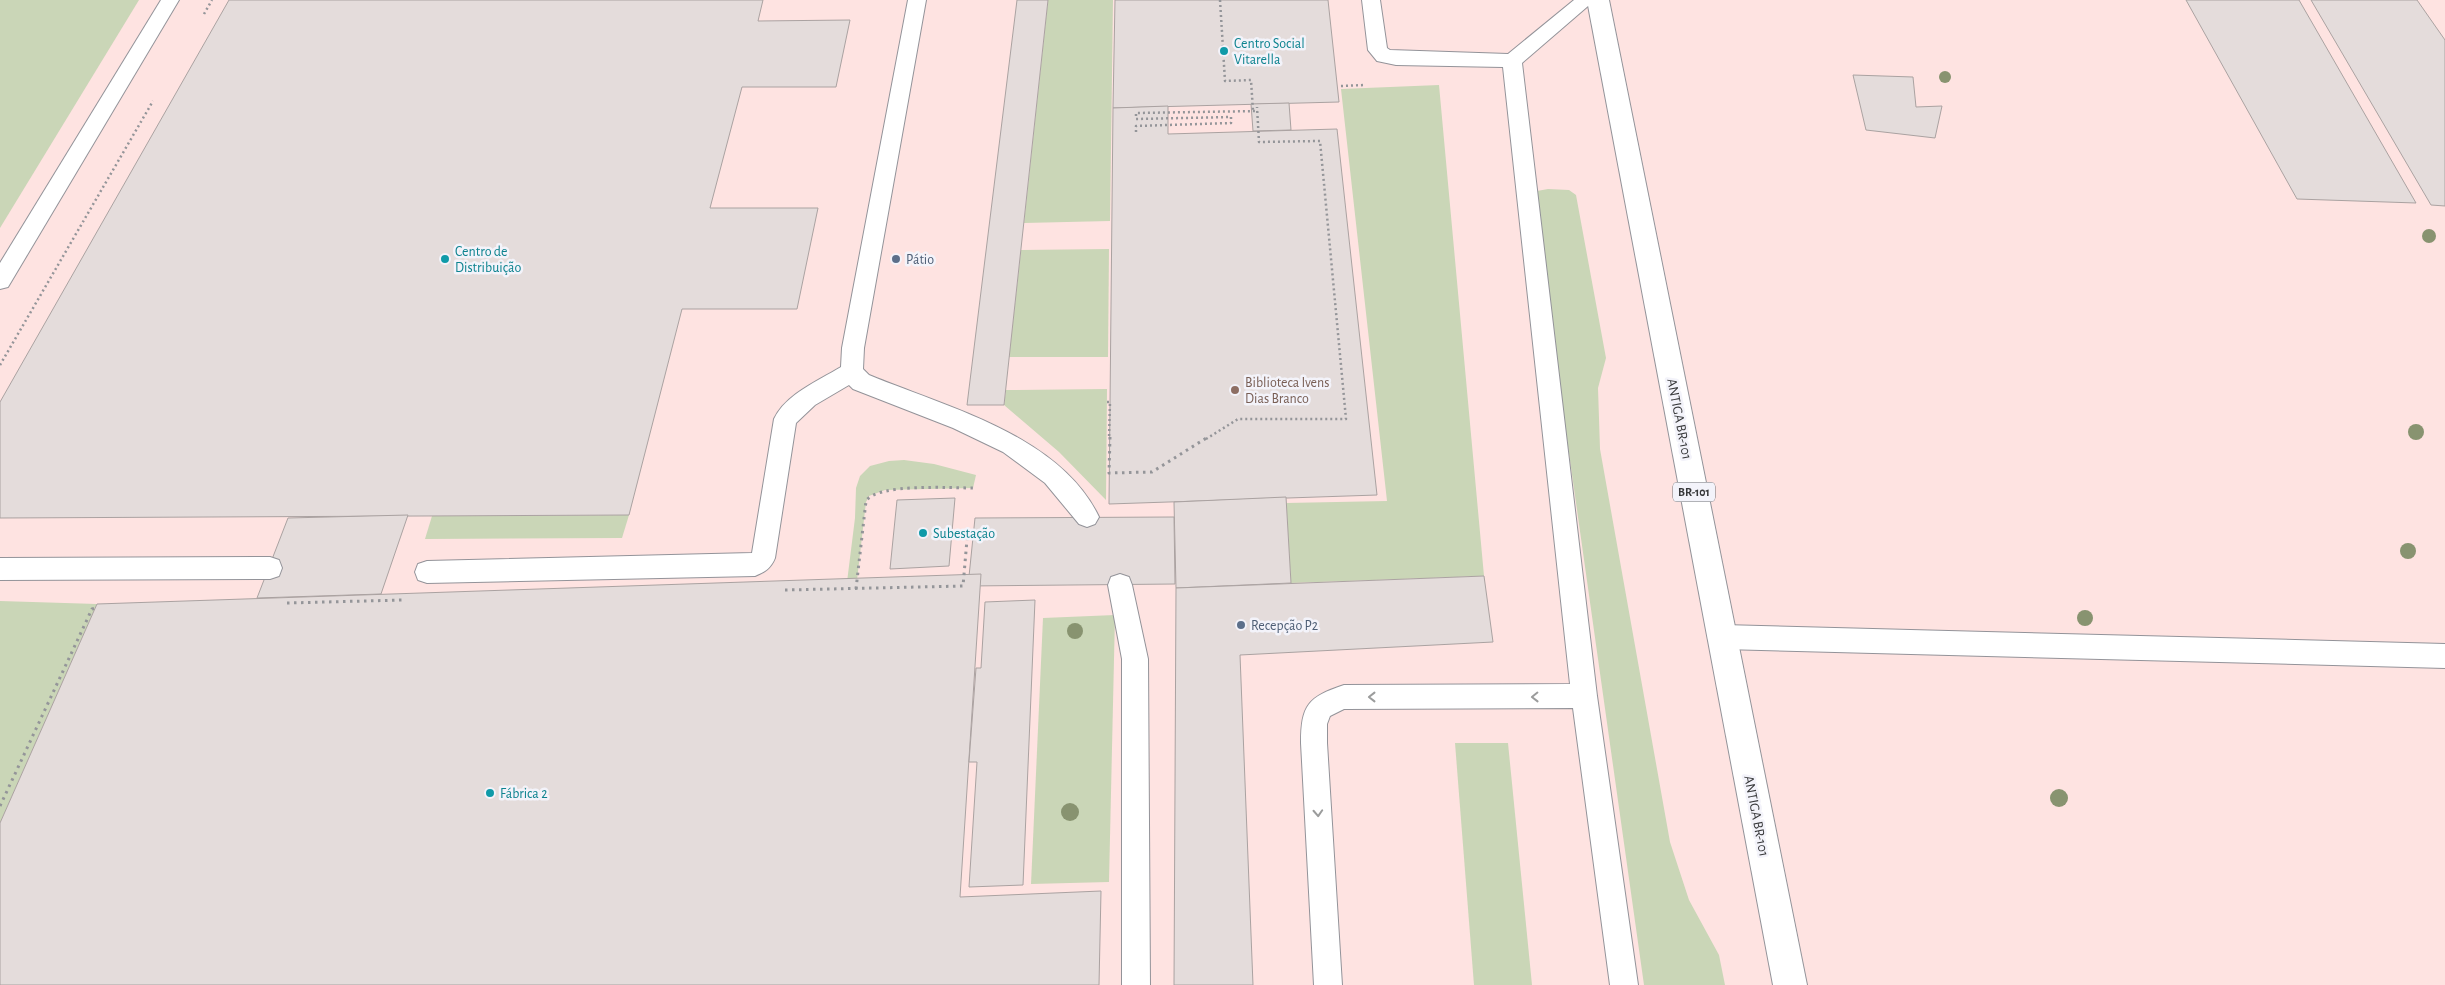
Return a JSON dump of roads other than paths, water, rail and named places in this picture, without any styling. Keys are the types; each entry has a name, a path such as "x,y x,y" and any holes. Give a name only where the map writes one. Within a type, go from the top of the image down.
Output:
{"main road":[{"name":"ANTIGA BR-101","path":"1598,0 1790,985"}],"lane":[{"path":"0,281 170,0"},
{"path":"917,0 852,348 852,372 861,382 961,420 1021,452 1053,476 1088,517"},
{"path":"1371,0 1377,48 1384,56 1396,58 1512,61 1586,0"},
{"path":"1512,61 1584,696 1624,985"},
{"path":"427,572 755,566 763,558 785,419 807,398 852,372"},
{"path":"0,569 270,568"},
{"path":"1120,584 1135,659 1136,985"},
{"path":"1723,637 2445,656"},
{"path":"1328,985 1314,742 1314,716 1324,704 1344,697 1584,696"}],"place":[{"name":"Centro Social Vitarella","path":"1224,51"},
{"name":"Centro de Distribuição","path":"445,259"},
{"name":"Pátio","path":"896,259"},
{"name":"Biblioteca Ivens Dias Branco","path":"1235,390"},
{"name":"Subestação","path":"923,533"},
{"name":"Recepção P2","path":"1241,625"},
{"name":"Fábrica 2","path":"490,793"}]}
